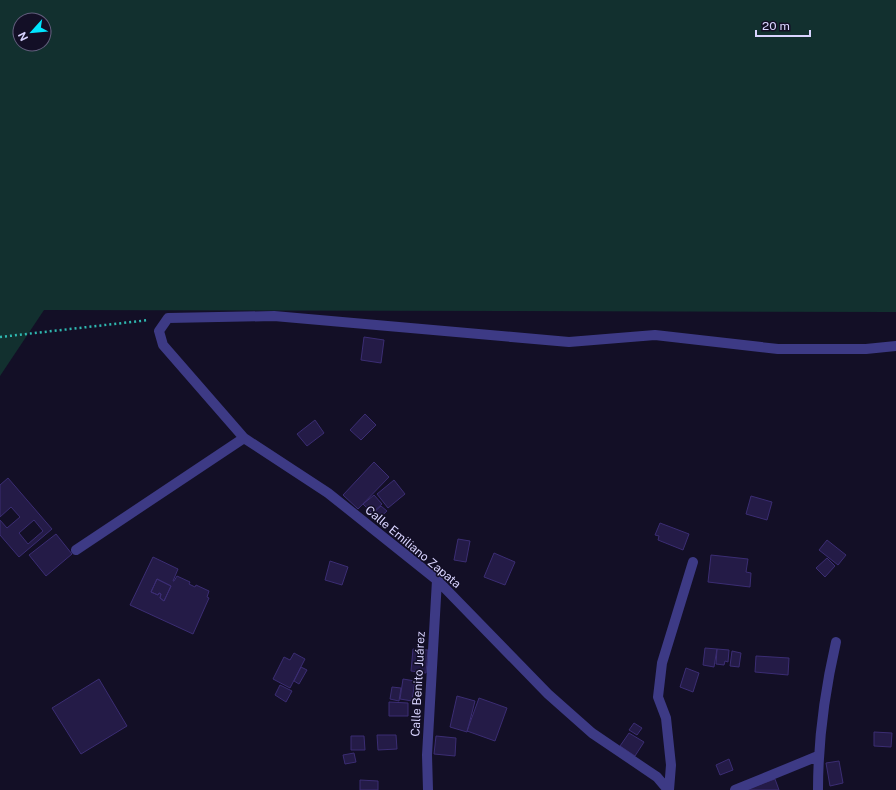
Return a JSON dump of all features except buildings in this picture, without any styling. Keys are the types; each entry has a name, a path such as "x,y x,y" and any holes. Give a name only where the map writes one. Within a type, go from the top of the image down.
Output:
{"street":[{"path":"168,318 274,316 569,342 656,335 778,349 866,349 896,346"},
{"name":"Calle Emiliano Zapata","path":"168,318 159,331 163,345 244,438 328,493 437,580 548,694 592,733 657,777 669,790"},
{"path":"76,550 244,438"},
{"path":"669,790 670,765 666,718 658,697 662,663 693,562"},
{"name":"Calle Benito Juárez","path":"428,790 427,755 437,580"},
{"path":"818,790 818,756 829,673 836,642"},
{"path":"735,790 818,756"}],"path":[{"path":"0,337 168,318"}],"green space":[{"path":"0,0 896,0 896,312 44,310 0,376"}]}
